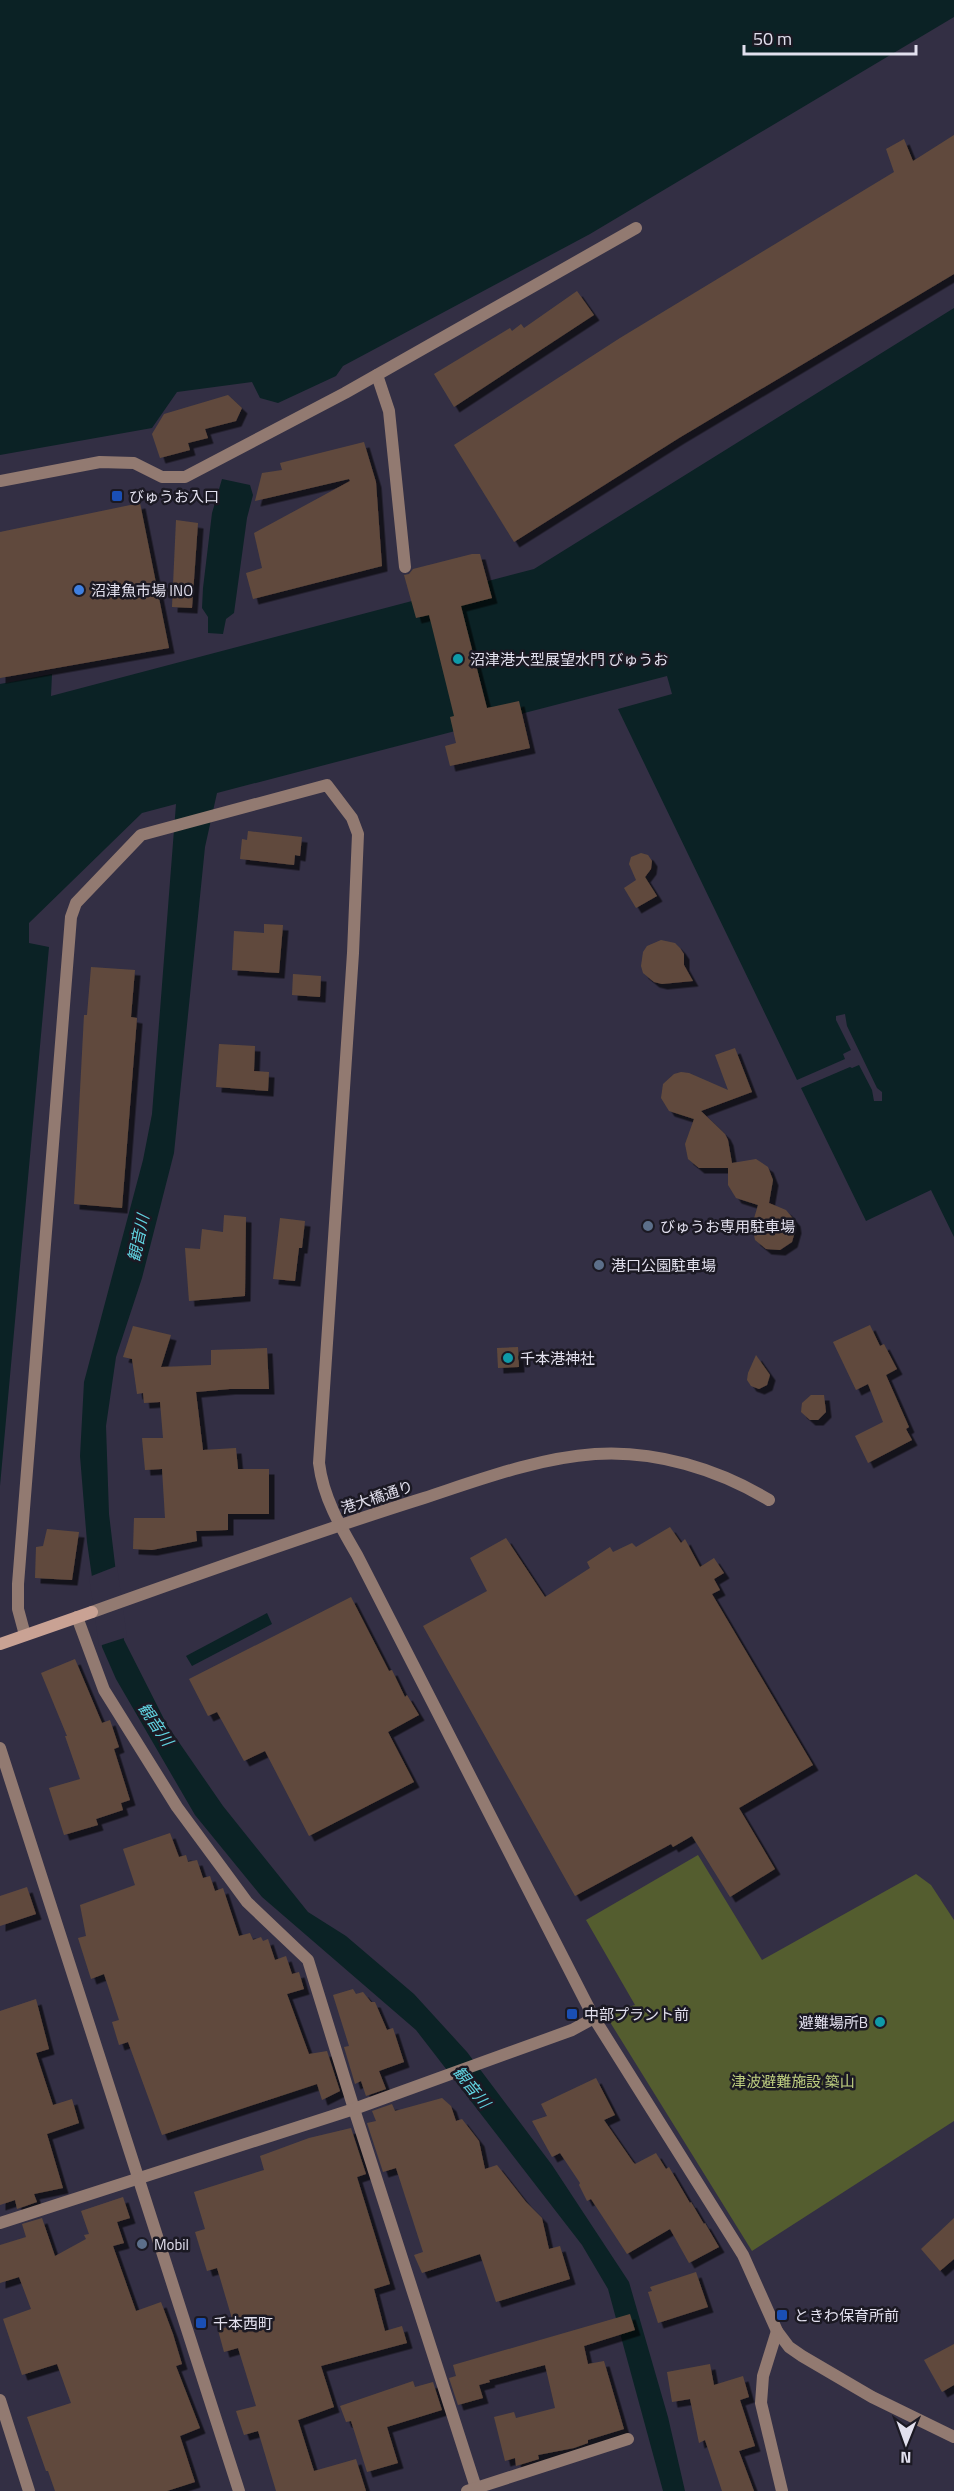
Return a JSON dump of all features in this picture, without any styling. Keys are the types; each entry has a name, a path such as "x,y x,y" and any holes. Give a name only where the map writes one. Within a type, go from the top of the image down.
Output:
{"main road":[{"name":"港大橋通り","path":"0,1644 92,1612"}],"street":[{"path":"0,481 100,462 134,463 162,477 185,477 377,375 636,228"},
{"path":"377,375 389,411 405,567"},
{"path":"25,1635 18,1609 18,1590 71,917 76,903 141,836 170,826 235,812 327,785 352,818 358,834 353,953 319,1463 321,1482 339,1524 594,2018 743,2255 777,2331 789,2347 802,2356 872,2397 954,2437"},
{"name":"港大橋通り","path":"92,1612 339,1524 485,1478 559,1458 596,1454 641,1455 695,1467 728,1478 769,1500"},
{"path":"77,1617 104,1690 177,1807 247,1902 308,1960 474,2490 628,2439"},
{"path":"0,1748 239,2491"},
{"path":"0,2223 354,2109 572,2030 594,2018"},
{"path":"777,2331 763,2376 761,2403 782,2491"},
{"path":"0,2400 29,2491"}],"green space":[{"name":"津波避難施設 築山","path":"698,1855 762,1960 916,1874 931,1885 954,1920 954,2121 752,2251 605,2014 635,2005 586,1920"}],"water":[{"path":"0,0 954,0 954,17 590,234 343,366 336,376 278,403 260,398 252,382 177,392 152,428 0,455"},
{"name":"観音川","path":"954,308 954,1237 931,1190 866,1221 801,1088 859,1065 872,1090 874,1101 882,1101 882,1092 877,1088 847,1026 845,1014 836,1016 836,1020 851,1050 843,1054 845,1059 797,1080 618,709 672,694 667,676 217,793 205,847 174,1153 142,1278 116,1357 106,1426 109,1514 124,1640 167,1725 223,1806 308,1912 346,1936 414,1994 467,2052 552,2165 629,2282 668,2417 685,2491 663,2491 608,2289 582,2245 416,2030 262,1897 195,1815 116,1679 102,1647 87,1542 80,1456 84,1382 143,1160 152,1114 176,804 142,813 29,923 29,943 49,947 0,1486 0,684 52,674 51,696 534,569"},
{"path":"222,479 250,485 253,495 247,518 234,613 226,619 223,634 208,633 208,617 202,608 212,513"},
{"path":"267,1613 272,1624 192,1666 186,1656"}],"pier":[{"path":"117,1566 127,1637 99,1646 89,1577"}],"building":[{"path":"954,135 954,274 679,438 514,542 454,445 620,338 894,172 886,149 904,139 913,161"},
{"path":"577,291 594,315 454,407 434,374 510,328 512,331 521,324 524,328"},
{"path":"228,395 242,408 236,421 205,429 208,438 188,443 190,450 160,458 152,434 164,414"},
{"path":"364,442 376,482 382,566 253,599 246,573 262,568 254,533 350,481 349,479 255,501 262,473 282,470 280,463"},
{"name":"沼津魚市場 INO","path":"140,503 169,648 0,678 0,532"},
{"path":"176,520 198,523 192,608 172,607"},
{"name":"沼津港大型展望水門 びゅうお","path":"480,554 492,598 461,606 487,708 519,701 530,748 450,766 445,746 456,743 450,717 454,716 429,615 416,618 404,575 409,574 413,569"},
{"path":"248,831 302,837 300,856 295,855 294,865 240,859 242,839 247,840"},
{"path":"641,853 648,855 652,861 651,869 645,877 657,896 636,908 624,888 636,880 629,864 631,857"},
{"path":"264,924 283,925 279,973 232,970 234,931 264,933"},
{"path":"661,940 675,943 680,948 684,954 684,965 693,981 662,984 654,982 643,973 641,966 643,952 647,946"},
{"path":"91,967 135,970 131,1017 137,1018 122,1208 74,1204 84,1015 87,1015"},
{"path":"293,974 321,976 320,997 292,995"},
{"path":"219,1044 255,1046 254,1071 269,1072 268,1091 216,1087"},
{"path":"735,1048 752,1092 701,1111 725,1134 732,1163 756,1159 768,1167 773,1180 769,1203 786,1210 795,1221 796,1228 792,1242 780,1250 766,1249 755,1240 752,1225 758,1205 736,1198 728,1185 728,1168 699,1168 688,1159 685,1144 694,1119 669,1111 661,1098 663,1084 674,1074 681,1072 689,1073 728,1090 715,1055"},
{"path":"224,1215 246,1217 245,1296 189,1301 185,1248 200,1249 202,1229 223,1232"},
{"path":"280,1218 305,1221 295,1281 273,1279"},
{"path":"870,1325 880,1346 884,1344 897,1369 886,1375 909,1427 906,1429 912,1440 868,1463 855,1436 883,1422 868,1384 856,1390 833,1342"},
{"path":"133,1326 171,1335 161,1367 211,1365 211,1350 267,1348 269,1389 196,1392 203,1450 236,1448 238,1469 269,1469 269,1514 228,1514 228,1530 196,1531 197,1541 152,1550 133,1549 134,1518 165,1518 162,1469 145,1470 142,1438 163,1438 160,1402 144,1403 143,1393 137,1394 132,1359 123,1357"},
{"name":"千本港神社","path":"518,1347 519,1367 498,1368 497,1348"},
{"path":"756,1355 770,1375 767,1385 759,1389 751,1386 747,1380"},
{"path":"811,1395 824,1395 826,1412 818,1420 810,1420 801,1412 802,1403"},
{"path":"670,1527 681,1543 685,1539 700,1567 714,1558 724,1573 714,1579 720,1590 712,1594 813,1765 739,1808 775,1869 730,1897 692,1836 673,1847 671,1844 575,1896 423,1626 487,1591 470,1558 506,1538 545,1597 590,1568 587,1562 610,1547 613,1552 632,1543 636,1547"},
{"path":"47,1529 79,1532 72,1580 35,1578 36,1547 43,1546"},
{"path":"351,1597 389,1671 392,1670 405,1697 407,1695 419,1715 388,1732 414,1782 309,1836 265,1751 244,1761 217,1712 208,1716 189,1679"},
{"path":"75,1659 102,1723 110,1720 119,1747 114,1749 130,1800 121,1803 123,1810 96,1819 98,1825 64,1835 49,1788 80,1779 65,1736 67,1736 41,1673"},
{"path":"170,1833 179,1857 186,1855 188,1862 197,1860 203,1878 210,1876 215,1891 223,1888 239,1936 250,1933 253,1940 261,1937 263,1941 268,1939 275,1960 286,1956 292,1974 299,1972 304,1989 287,1994 309,2054 327,2051 340,2091 322,2100 317,2084 162,2135 128,2042 119,2045 112,2022 119,2020 104,1974 91,1979 78,1938 86,1936 80,1905 135,1885 123,1849"},
{"path":"27,1887 36,1914 0,1926 0,1896"},
{"path":"353,1989 356,1994 363,1992 371,2002 375,2002 387,2030 393,2028 404,2062 379,2071 386,2089 366,2096 361,2081 355,2084 344,2047 349,2046 333,1995"},
{"path":"36,1999 49,2049 36,2053 53,2105 72,2099 79,2123 47,2134 63,2188 34,2194 37,2202 17,2209 15,2200 0,2205 0,2011"},
{"path":"596,2078 615,2115 604,2120 633,2162 635,2164 656,2153 666,2169 669,2167 719,2247 689,2263 670,2229 627,2254 591,2199 587,2201 580,2183 560,2153 552,2157 532,2121 547,2116 541,2104"},
{"path":"442,2098 451,2106 456,2121 462,2119 479,2141 485,2169 497,2165 526,2202 542,2218 549,2249 560,2246 570,2279 496,2302 480,2254 422,2273 414,2255 423,2252 396,2168 383,2172 367,2123 376,2121 372,2111 392,2104 395,2111"},
{"path":"351,2128 366,2174 357,2177 390,2284 374,2289 385,2331 402,2326 407,2343 321,2366 334,2407 298,2420 314,2471 356,2459 366,2491 276,2491 258,2431 244,2435 236,2411 256,2406 238,2348 224,2352 218,2330 230,2326 229,2323 233,2322 217,2268 207,2271 195,2232 205,2229 194,2192 264,2170 260,2156 309,2138"},
{"path":"123,2197 130,2218 117,2222 124,2243 113,2246 136,2311 161,2302 173,2334 182,2364 176,2366 200,2428 180,2436 195,2482 167,2491 55,2491 27,2417 71,2403 57,2364 22,2375 3,2319 31,2309 19,2277 0,2283 0,2245 26,2237 22,2224 42,2218 55,2256 86,2239 84,2235 89,2234 81,2211"},
{"path":"954,2218 954,2259 940,2271 921,2249"},
{"path":"696,2272 708,2307 658,2323 648,2292 652,2291 650,2287"},
{"path":"630,2314 635,2330 584,2346 588,2364 604,2361 624,2429 588,2440 588,2443 574,2448 538,2455 539,2459 516,2466 515,2458 505,2461 494,2417 514,2412 516,2418 555,2408 545,2365 489,2380 490,2382 479,2385 483,2398 458,2405 449,2378 456,2376 453,2365"},
{"path":"954,2344 954,2385 942,2392 924,2360"},
{"path":"710,2364 714,2385 743,2376 749,2397 740,2400 755,2446 739,2451 754,2491 722,2491 705,2440 699,2443 690,2399 672,2402 667,2372"},
{"path":"413,2381 415,2387 433,2382 442,2410 387,2427 398,2463 367,2472 351,2421 346,2422 340,2406"}],"place":[{"name":"びゅうお入口","path":"117,496"},
{"name":"沼津魚市場 INO","path":"79,590"},
{"name":"沼津港大型展望水門 びゅうお","path":"458,659"},
{"name":"びゅうお専用駐車場","path":"648,1226"},
{"name":"港口公園駐車場","path":"599,1265"},
{"name":"千本港神社","path":"508,1358"},
{"name":"中部プラント前","path":"572,2014"},
{"name":"避難場所B","path":"880,2022"},
{"name":"Mobil","path":"142,2244"},
{"name":"ときわ保育所前","path":"782,2315"},
{"name":"千本西町","path":"201,2323"}]}
